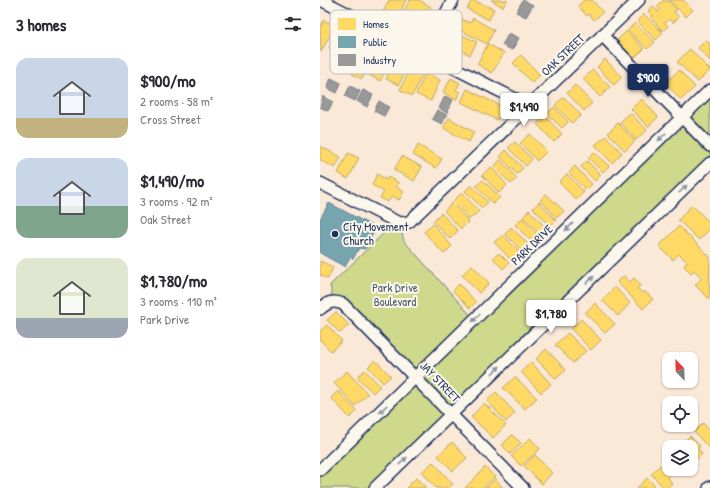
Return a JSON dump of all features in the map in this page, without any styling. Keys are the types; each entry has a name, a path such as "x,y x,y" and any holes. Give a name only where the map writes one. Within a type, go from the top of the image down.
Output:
{"street":[{"path":"321,0 341,10"},
{"path":"448,10 453,0"},
{"name":"OAK STREET","path":"320,183 399,223 409,222 639,0"},
{"path":"602,35 710,146"},
{"path":"462,71 529,106"},
{"name":"PARK DRIVE","path":"320,470 710,90"},
{"path":"375,488 710,162"},
{"name":"JAY STREET","path":"320,309 327,303 333,301 344,304 523,488"}],"green space":[{"name":"Park Drive Boulevard","path":"710,90 710,163 375,488 320,488 320,470 416,377 333,301 330,285 388,229 399,223 404,241 474,319"}],"building: Homes":[{"path":"389,0 406,0 401,10 384,10"},
{"path":"410,0 419,0 431,7 429,10 404,10"},
{"path":"472,0 494,9 489,20 467,9"},
{"path":"491,0 507,0 503,7"},
{"path":"584,0 592,0 603,12 594,20 589,14 587,16 578,6"},
{"path":"664,0 665,2 667,0 677,10 674,12 679,17 673,23 670,19 665,23 668,26 663,31 651,18 653,16 648,11 653,6 658,12 660,9 657,6"},
{"path":"669,0 683,0 693,10 686,17"},
{"path":"644,14 663,33 656,40 637,21"},
{"path":"473,18 494,30 487,44 462,31 462,19 470,23"},
{"path":"324,20 330,23 330,35 321,52 320,28"},
{"path":"635,23 655,42 647,49 628,30"},
{"path":"627,31 644,49 634,58 617,40"},
{"path":"462,35 477,42 470,55 462,51"},
{"path":"706,40 710,44 710,61 698,48"},
{"path":"488,44 504,53 492,73 477,64"},
{"path":"690,49 710,70 698,82 677,62"},
{"path":"521,55 540,75 532,83 513,63"},
{"path":"605,59 622,77 614,85 597,67"},
{"path":"593,70 610,87 600,97 583,79"},
{"path":"679,70 695,87 681,100 665,83"},
{"path":"352,74 364,74 362,79"},
{"path":"370,74 384,74 380,81"},
{"path":"388,74 404,74 399,85 386,79"},
{"path":"407,74 423,74 412,96 400,90"},
{"path":"426,74 440,80 431,101 416,94"},
{"path":"451,78 460,83 456,90 460,92 456,100 443,92"},
{"path":"575,85 592,103 584,111 567,93"},
{"path":"467,89 503,107 497,120 461,102"},
{"path":"564,97 581,115 572,123 555,105"},
{"path":"642,99 658,117 648,127 631,109"},
{"path":"554,107 568,122 562,128 547,114"},
{"path":"630,113 647,130 636,140 620,122"},
{"path":"545,116 562,134 554,142 537,124"},
{"path":"449,118 474,132 469,142 443,128"},
{"path":"618,123 635,141 625,151 608,133"},
{"path":"530,134 547,151 537,161 520,143"},
{"path":"606,136 622,153 612,163 595,145"},
{"path":"515,142 532,159 526,166 508,148"},
{"path":"418,145 442,159 436,168 413,155"},
{"path":"320,146 341,157 335,168 320,160"},
{"path":"506,150 523,168 517,174 500,157"},
{"path":"594,152 609,166 603,172 588,158"},
{"path":"348,153 359,158 348,179 338,173"},
{"path":"402,156 422,167 414,181 394,170"},
{"path":"500,160 517,178 511,184 494,167"},
{"path":"587,161 601,175 595,181 581,167"},
{"path":"575,166 592,184 586,190 569,173"},
{"path":"491,167 507,185 499,193 482,175"},
{"path":"377,174 387,180 388,177 399,183 396,187 404,191 399,200 392,196 388,202 380,198 384,192 372,185"},
{"path":"567,174 584,192 576,200 559,182"},
{"path":"483,180 500,197 493,204 476,186"},
{"path":"471,185 488,202 482,208 465,191"},
{"path":"462,193 479,211 470,219 453,201"},
{"path":"546,194 564,211 557,218 540,200"},
{"path":"539,202 556,220 550,226 533,208"},
{"path":"452,203 469,221 461,229 444,211"},
{"path":"692,205 710,223 710,229 699,240 678,220"},
{"path":"529,210 546,228 540,234 523,217"},
{"path":"441,213 458,231 450,239 433,221"},
{"path":"522,218 539,236 532,242 515,225"},
{"path":"433,224 452,246 444,254 424,232"},
{"path":"679,226 710,257 709,299 695,285 702,278 694,270 691,273 684,266 687,262 679,254 673,260 659,246"},
{"path":"511,227 529,245 522,251 505,234"},
{"path":"503,235 520,252 511,260 494,242"},
{"path":"499,253 509,263 503,269 493,258"},
{"path":"320,261 333,267 328,279 320,275"},
{"path":"472,265 489,283 479,293 462,275"},
{"path":"624,276 630,282 634,278 641,285 637,288 642,293 644,291 653,299 643,309 617,282"},
{"path":"459,284 476,302 470,308 453,291"},
{"path":"615,287 630,303 618,316 602,300"},
{"path":"595,303 615,324 605,333 585,313"},
{"path":"336,312 349,325 340,333 327,320"},
{"path":"581,319 601,340 591,350 571,329"},
{"path":"327,325 342,341 331,351 320,340 320,331"},
{"path":"568,333 586,351 573,363 555,345"},
{"path":"546,349 566,370 556,379 536,359"},
{"path":"375,360 391,376 383,383 368,367"},
{"path":"531,362 551,384 541,393 521,372"},
{"path":"365,370 380,386 373,393 357,377"},
{"path":"347,371 368,394 355,406 334,383"},
{"path":"515,377 537,398 525,409 503,388"},
{"path":"338,391 357,411 350,418 331,398"},
{"path":"496,392 515,413 506,422 487,401"},
{"path":"484,403 506,425 493,438 471,417"},
{"path":"703,423 710,431 710,446 708,447 694,432 698,432 698,428"},
{"path":"512,435 521,443 510,454 502,445"},
{"path":"690,436 694,440 686,440"},
{"path":"530,438 540,449 521,466 511,456"},
{"path":"452,442 467,458 453,471 438,456"},
{"path":"698,449 702,454 698,458"},
{"path":"535,455 552,473 542,484 524,466"},
{"path":"433,462 453,484 448,488 436,488 422,472"},
{"path":"660,465 662,467 662,476 670,476 668,478 672,483 667,488 664,488 651,474"},
{"path":"485,467 495,477 483,488 465,488"},
{"path":"416,478 426,488 406,488"},
{"path":"647,478 657,488 637,488"},
{"path":"495,479 503,488 486,488"}],"building: Public":[{"path":"329,203 376,228 365,249 359,248 353,259 350,257 345,267 320,253 320,219"}],"building: Industry":[{"path":"523,0 533,5 526,17 516,12"},
{"path":"509,33 519,38 512,50 502,45"},
{"path":"331,78 341,83 337,93 327,88"},
{"path":"350,86 360,91 355,101 345,96"},
{"path":"363,90 373,95 367,107 357,101"},
{"path":"323,96 333,102 328,111 320,107"},
{"path":"445,96 453,100 447,113 439,108"},
{"path":"379,101 389,107 384,116 374,111"},
{"path":"437,110 447,115 442,124 432,119"}],"place":[{"name":"City Movement Church","path":"335,234"}]}
